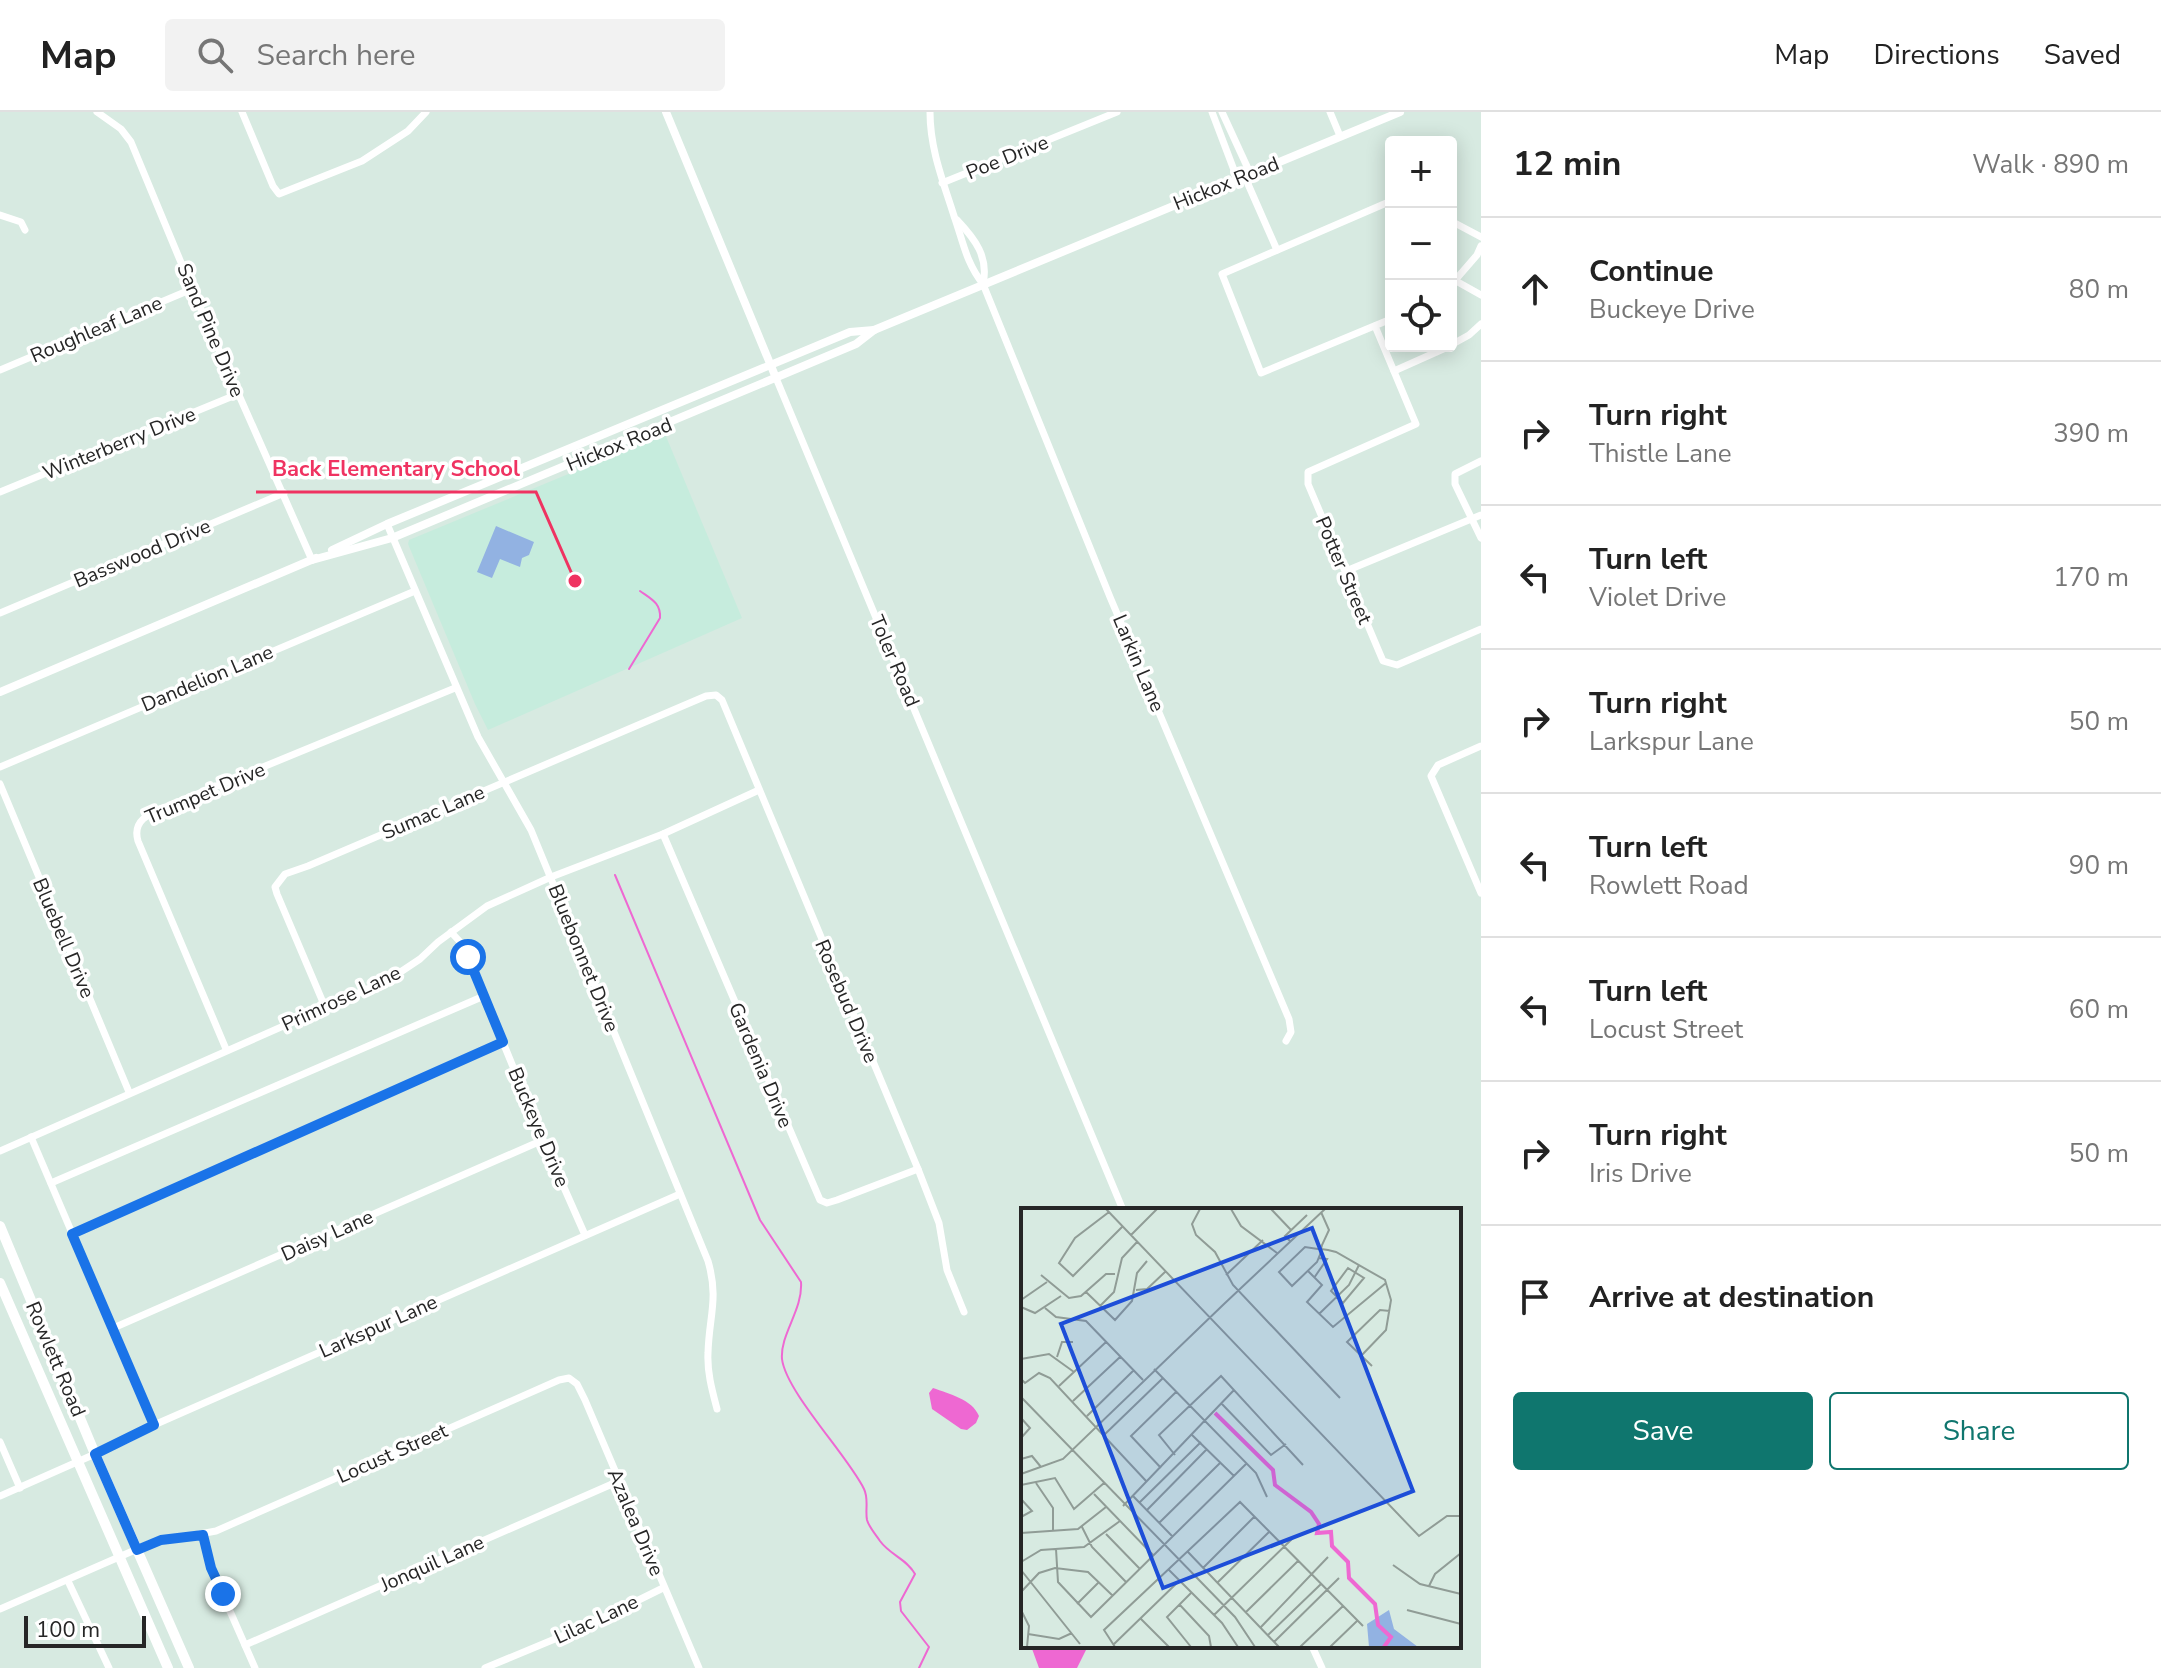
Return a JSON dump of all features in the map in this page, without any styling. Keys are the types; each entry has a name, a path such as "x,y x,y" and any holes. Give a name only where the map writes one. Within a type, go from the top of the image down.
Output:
{"main road":[{"name":"Rowlett Road","path":"0,1226 189,1668"},
{"name":"Rowlett Road","path":"0,1283 168,1668"}],"street":[{"name":"Sand Pine Drive","path":"97,112 121,129 131,142 192,289 312,560"},
{"path":"242,112 279,194 362,161 408,131 426,112"},
{"name":"Toler Road","path":"666,112 1122,1208"},
{"path":"930,112 930,130 942,183 955,217 962,248 972,271 983,284"},
{"name":"Poe Drive","path":"942,183 1117,112"},
{"path":"1212,112 1277,250"},
{"path":"1222,112 1244,175"},
{"path":"1330,112 1340,136"},
{"name":"Hickox Road","path":"312,560 392,538 487,499 856,344 874,330 1400,112"},
{"path":"1385,204 1222,274 1261,373 1385,322"},
{"path":"0,215 21,222 25,230"},
{"path":"955,217 977,242 987,269 983,284"},
{"path":"1457,224 1481,237"},
{"path":"1456,280 1481,246"},
{"name":"Larkin Lane","path":"983,284 1110,597 1289,1019 1291,1032 1286,1041"},
{"path":"1457,284 1481,295"},
{"name":"Roughleaf Lane","path":"0,370 192,289"},
{"path":"1457,342 1481,324"},
{"path":"1375,326 1394,371 1437,352"},
{"name":"Hickox Road","path":"0,692 312,560 387,524 850,332 874,330"},
{"name":"Potter Street","path":"1394,371 1416,424 1308,472 1308,484 1379,653 1389,664 1404,662 1481,629"},
{"name":"Winterberry Drive","path":"0,492 238,394"},
{"path":"580,445 586,458"},
{"path":"487,499 487,490 491,485 557,458 561,452"},
{"path":"1481,461 1455,474 1455,484 1481,538"},
{"name":"Basswood Drive","path":"0,613 284,493"},
{"path":"1346,571 1481,515"},
{"name":"Bluebonnet Drive","path":"387,524 455,688 478,737 505,781 551,877 714,1281 708,1373 717,1409"},
{"name":"Dandelion Lane","path":"0,767 415,591"},
{"name":"Trumpet Drive","path":"226,1049 138,841 135,831 137,824 142,818 173,804 455,688"},
{"name":"Sumac Lane","path":"325,1007 277,894 275,887 285,874 706,696 716,695"},
{"name":"Rosebud Drive","path":"716,695 722,700 918,1169 939,1223 947,1270 964,1312"},
{"path":"1481,746 1438,765 1431,776 1481,893"},
{"name":"Bluebell Drive","path":"0,784 129,1092"},
{"name":"Primrose Lane","path":"0,1151 390,979 487,906 551,877 663,834 759,790"},
{"name":"Gardenia Drive","path":"663,834 820,1200 827,1203 837,1200 918,1169"},
{"path":"1470,868 1481,863"},
{"name":"Buckeye Drive","path":"451,932 462,944 585,1235"},
{"path":"51,1183 484,996"},
{"path":"72,1234 503,1042"},
{"path":"31,1137 154,1425"},
{"name":"Daisy Lane","path":"111,1329 543,1140"},
{"name":"Larkspur Lane","path":"0,1496 680,1194"},
{"name":"Azalea Drive","path":"569,1378 577,1384 585,1400 699,1668"},
{"name":"Locust Street","path":"203,1535 569,1378"},
{"path":"0,1442 20,1488"},
{"name":"Jonquil Lane","path":"245,1645 619,1481"},
{"path":"0,1609 161,1540 203,1535 211,1568 255,1668"},
{"path":"68,1581 108,1666 96,1668"},
{"name":"Lilac Lane","path":"485,1668 586,1626 663,1588"},
{"path":"1313,1648 1322,1668"}],"shaded area":[{"path":"665,434 742,618 488,730 408,544 409,540"},
{"path":"496,526 534,542 529,555 522,558 520,567 500,559 492,578 477,572"},
{"path":"933,1388 971,1405 979,1416 976,1423 967,1430 961,1429 932,1409 929,1393"},
{"path":"1032,1648 1087,1648 1077,1668 1039,1668"}],"waterway":[{"path":"629,669 660,618 657,605 640,591"},
{"path":"615,875 760,1220 801,1282 799,1302 782,1350 786,1373 805,1406 864,1489 867,1520 871,1528 884,1546 908,1564 915,1574 900,1602 901,1611 929,1647 919,1668"}],"place":[{"name":"Back Elementary School","path":"575,581"}],"route":[{"path":"223,1594 211,1568 203,1535 161,1540 137,1550 95,1454 154,1425 72,1234 503,1042 468,957"}]}
